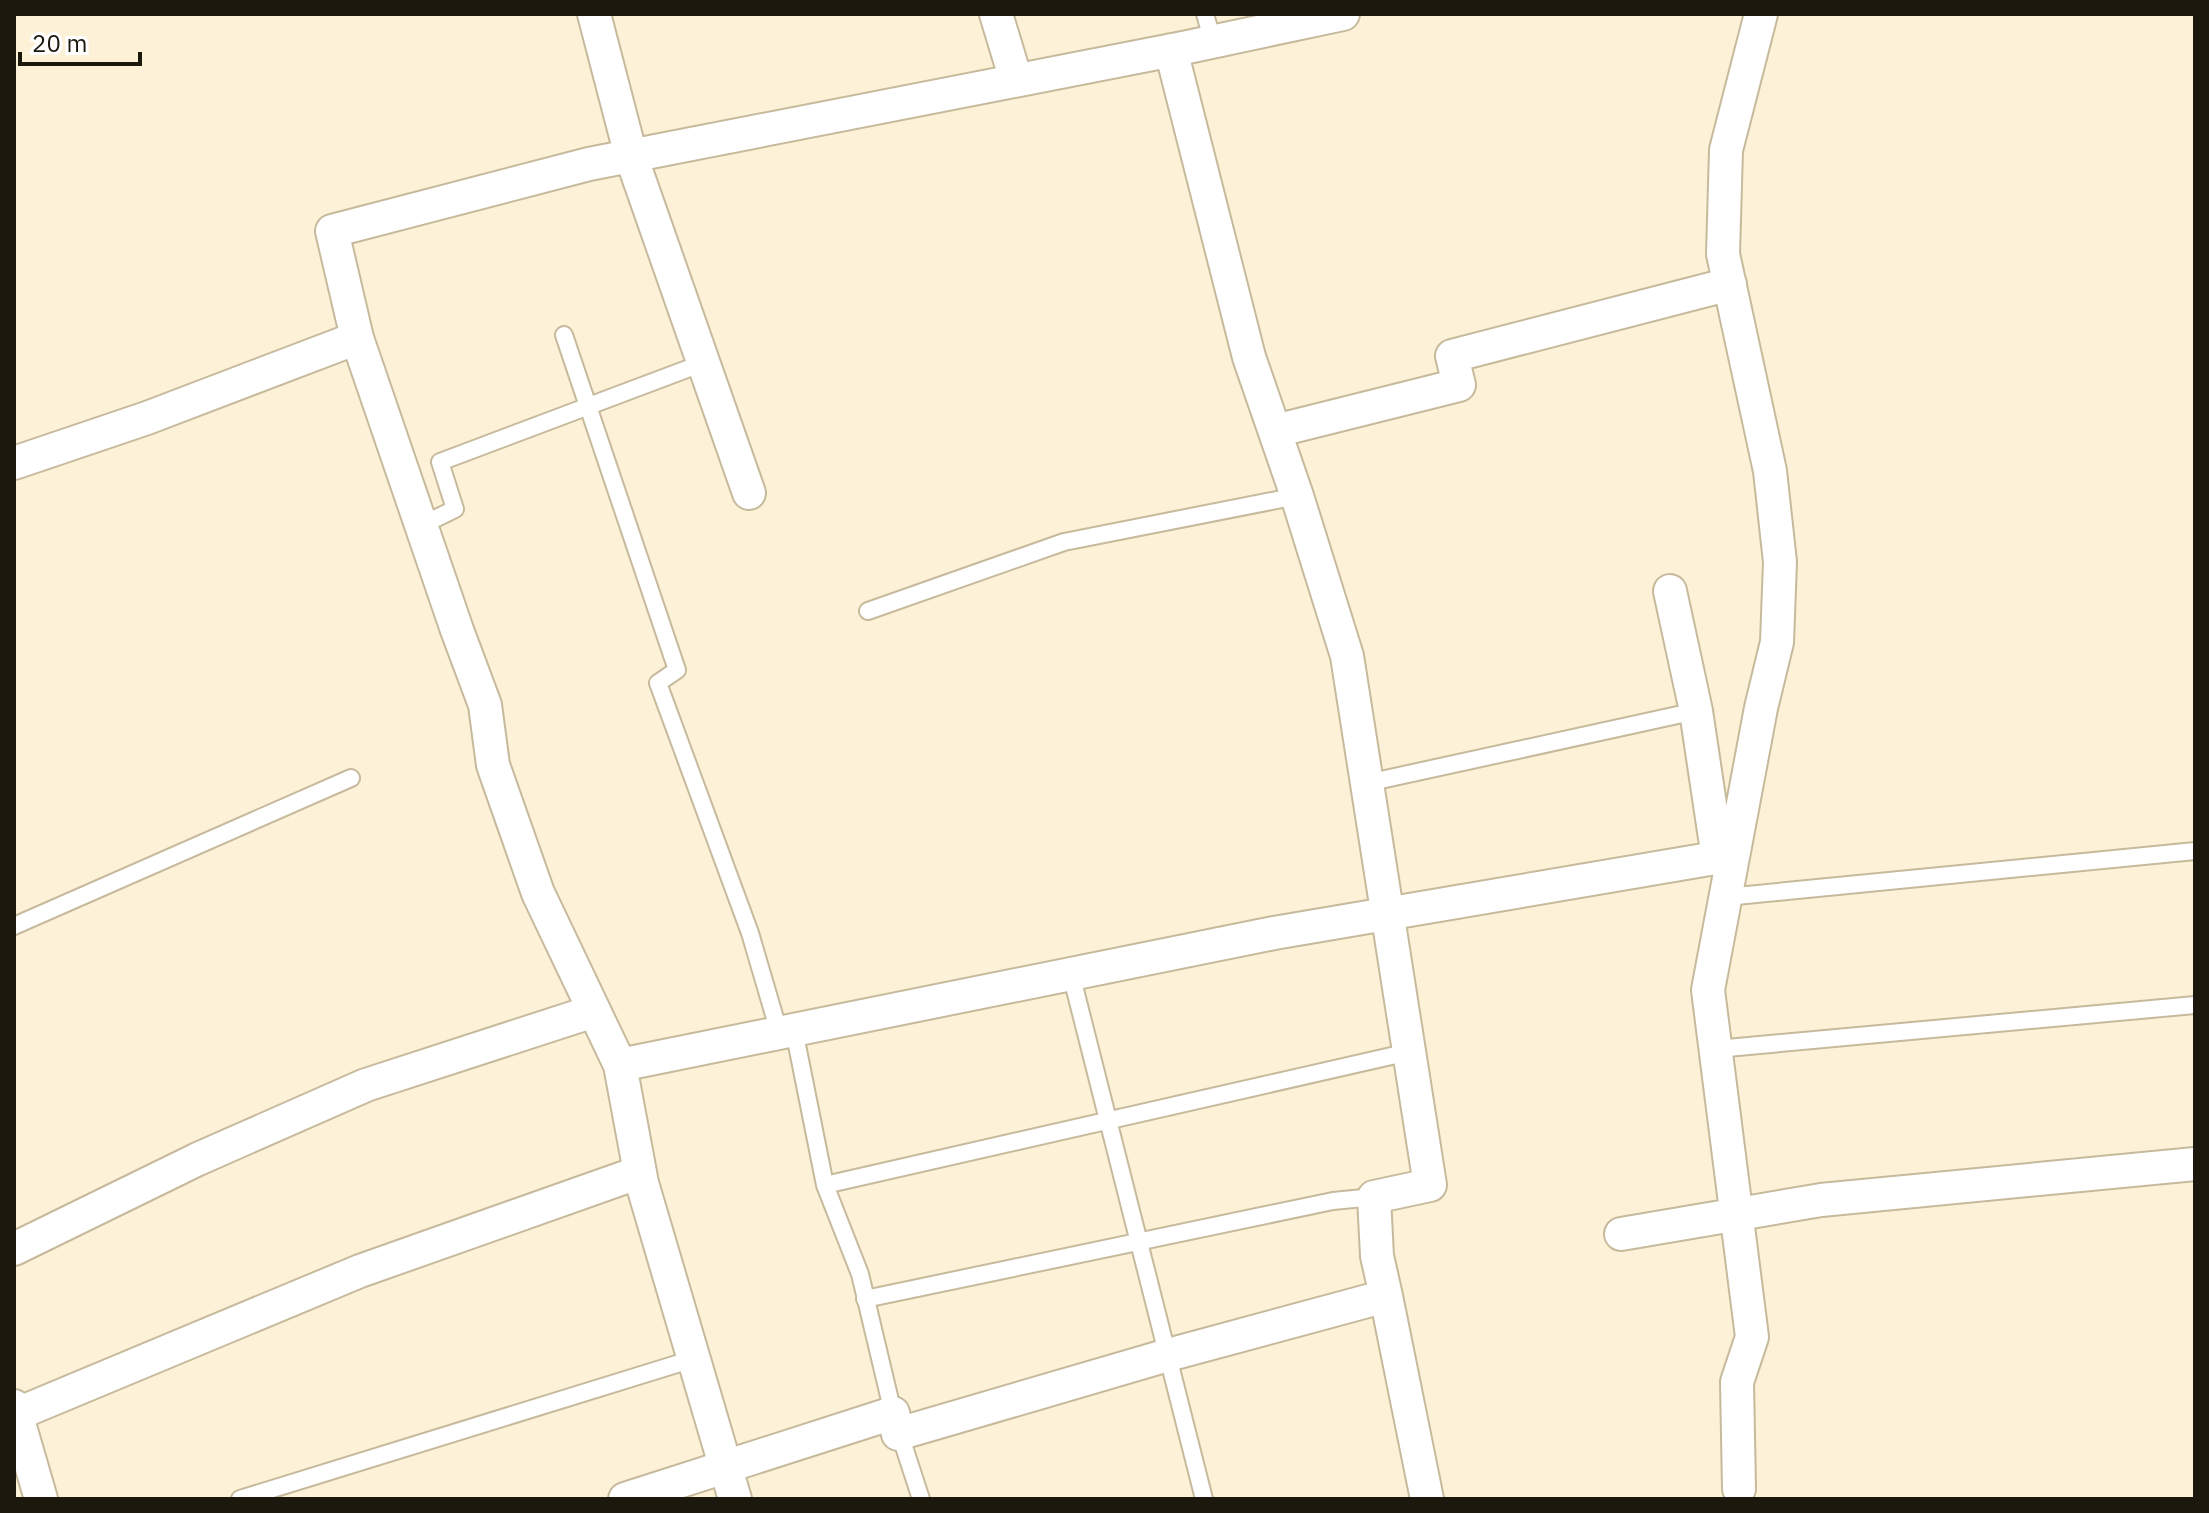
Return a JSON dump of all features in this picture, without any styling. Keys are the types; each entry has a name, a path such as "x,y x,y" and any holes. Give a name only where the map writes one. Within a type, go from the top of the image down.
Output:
{"street":[{"path":"594,14 631,156 749,493"},
{"path":"996,14 1016,80"},
{"path":"735,1499 640,1172 620,1065 538,893 493,765 485,705 357,338 332,231 574,168 1171,50 1209,28 1343,14"},
{"path":"1726,857 1777,642 1780,562 1770,471 1723,254 1726,150 1761,14"},
{"path":"1171,50 1249,357 1347,656 1430,1185 1374,1197 1377,1256 1427,1499"},
{"path":"1275,431 1459,385 1452,356 1730,284"},
{"path":"14,463 147,418 357,338"},
{"path":"1670,591 1726,857 1726,897 1708,990 1752,1337 1737,1382 1739,1489"},
{"path":"620,1065 1274,933 1726,857"},
{"path":"14,1249 198,1159 366,1085 594,1011"},
{"path":"1621,1234 1821,1200 2195,1164"},
{"path":"41,1499 16,1410 360,1271 640,1172"},
{"path":"625,1499 725,1467 1168,1355 1386,1296"}],"lane":[{"path":"564,335 677,670 658,683 786,1031 825,1185 860,1274 896,1424 921,1499"},
{"path":"422,525 455,509 440,462 703,363"},
{"path":"868,611 1064,542 1297,496"},
{"path":"1367,783 1696,711"},
{"path":"14,926 351,778"},
{"path":"1726,897 2195,851"},
{"path":"1071,974 1204,1499"},
{"path":"1716,1049 2195,1005"},
{"path":"825,1185 1409,1052"},
{"path":"865,1299 1333,1201 1374,1197"},
{"path":"240,1499 693,1359"}]}
